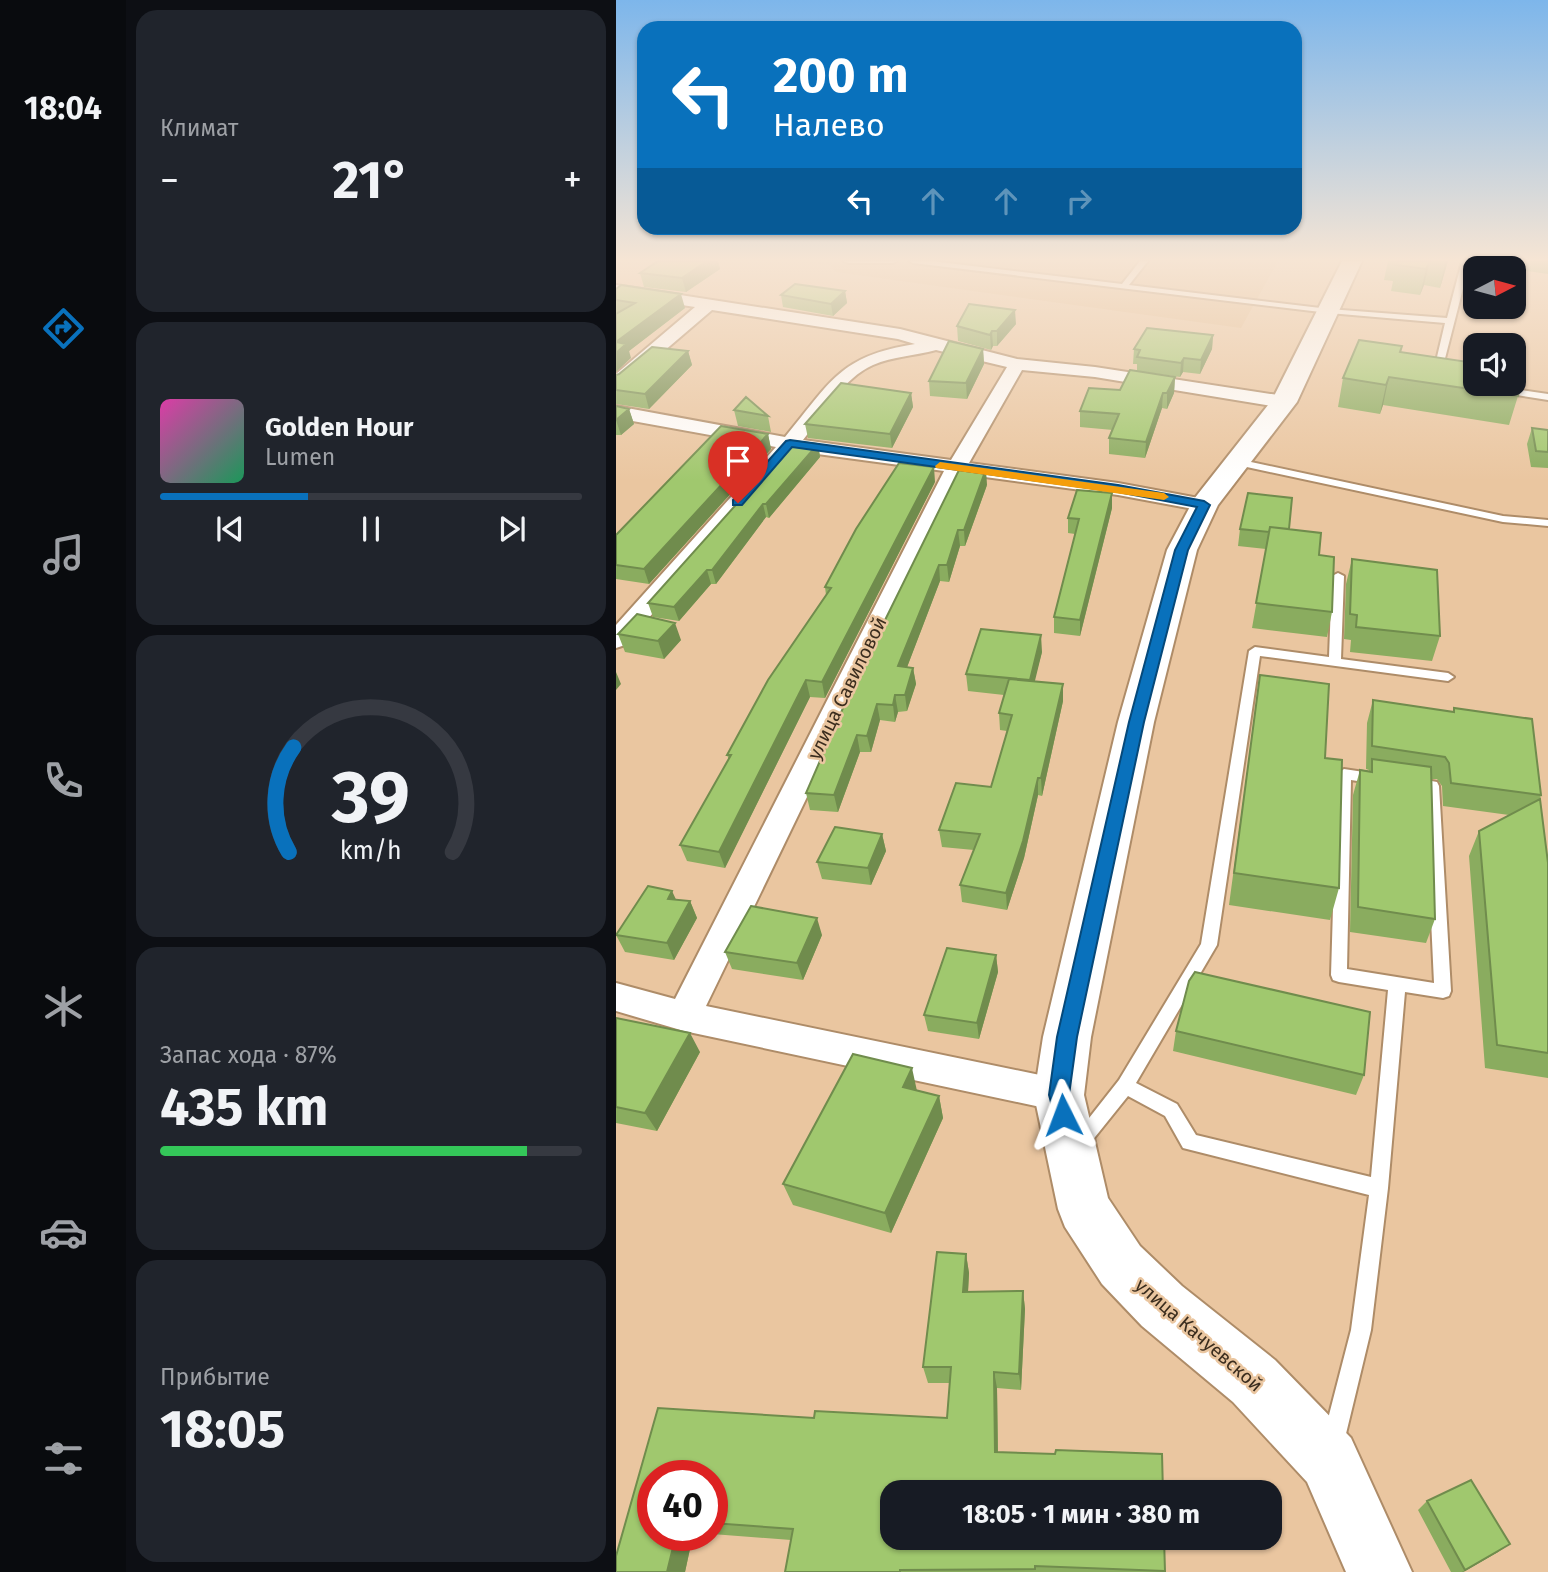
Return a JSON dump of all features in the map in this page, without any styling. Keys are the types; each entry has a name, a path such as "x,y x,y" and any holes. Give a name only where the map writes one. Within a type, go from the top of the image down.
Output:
{"street":[{"path":"616,383 673,334"},
{"path":"901,334 1017,365 1095,372 1284,402"},
{"name":"улица Качуевской","path":"1317,334 1284,402 1204,505 1182,550 1136,722 1067,1037 1059,1095 1084,1209 1121,1265 1162,1306 1254,1381 1329,1461 1379,1572"},
{"path":"616,640 790,444 845,376 865,362 905,350 939,346"},
{"name":"улица Савиловой","path":"684,1016 956,468 1017,365"},
{"path":"616,412 790,444 1118,488 1204,505"},
{"path":"616,997 684,1016 1059,1095"}],"lane":[{"path":"1447,334 1435,381 1448,382"},
{"path":"1526,394 1548,397"},
{"path":"1237,462 1503,519 1548,523"},
{"path":"1335,662 1338,576"},
{"path":"1070,1153 1125,1086 1209,945 1255,650 1448,677"},
{"path":"1344,774 1432,786 1443,991 1397,984 1339,975 1344,774"},
{"path":"1329,1461 1361,1330 1378,1188 1397,984"},
{"path":"1125,1086 1171,1110 1191,1142 1378,1188"}],"building":[{"path":"616,334 626,334 616,342"},
{"path":"1143,334 1213,335 1201,360 1184,358 1181,363 1137,357 1140,350 1134,349"},
{"path":"1359,340 1402,346 1400,352 1463,361 1463,388 1389,377 1386,385 1343,378"},
{"path":"949,341 983,349 966,383 929,381"},
{"path":"616,342 626,344 616,353"},
{"path":"652,347 688,351 645,394 616,390 616,375"},
{"path":"1130,370 1175,377 1167,393 1163,393 1146,442 1109,438 1119,414 1080,411 1089,388 1120,390"},
{"path":"841,383 911,393 890,434 805,424"},
{"path":"746,397 768,416 734,410"},
{"path":"616,406 629,409 616,420"},
{"path":"721,426 768,434 644,569 616,565 616,535"},
{"path":"1532,428 1548,430 1548,452 1536,451"},
{"path":"793,441 818,444 766,504 763,504 712,570 707,570 674,607 648,603"},
{"path":"899,463 934,467 822,682 806,680 719,852 680,845 731,755 727,755 768,680 831,588 825,587 856,529"},
{"path":"960,468 986,469 964,530 958,530 947,565 939,565 898,666 913,668 905,695 895,695 893,705 877,704 867,736 857,735 834,795 806,793 853,685"},
{"path":"1077,490 1112,493 1080,620 1054,617 1079,519 1068,518"},
{"path":"1248,493 1292,498 1289,529 1270,527 1269,532 1240,529"},
{"path":"1270,527 1321,533 1319,555 1334,557 1332,612 1256,603"},
{"path":"1352,559 1437,570 1440,636 1356,627 1357,615 1350,614"},
{"path":"637,614 675,623 658,641 618,634"},
{"path":"981,629 1041,635 1030,680 966,674"},
{"path":"1260,675 1329,684 1325,758 1342,760 1339,888 1234,873"},
{"path":"1009,679 1063,684 1041,778 1038,778 1023,841 1006,893 960,885 980,834 939,830 956,783 991,787 1012,715 999,713"},
{"path":"1373,700 1454,712 1454,708 1532,719 1541,795 1451,783 1449,763 1445,757 1372,746"},
{"path":"1372,759 1431,767 1435,919 1358,907 1360,770 1372,772"},
{"path":"1540,799 1548,863 1548,1053 1497,1045 1479,831"},
{"path":"835,827 882,834 868,868 817,862"},
{"path":"648,886 672,891 668,899 690,901 667,943 616,935"},
{"path":"751,906 817,918 797,963 725,952"},
{"path":"947,948 996,955 977,1023 924,1015"},
{"path":"1195,972 1370,1012 1364,1075 1176,1031 1189,981"},
{"path":"616,1018 690,1033 645,1113 616,1107"},
{"path":"853,1054 912,1068 903,1087 939,1096 885,1213 783,1184"},
{"path":"937,1252 966,1254 963,1292 1023,1291 1019,1374 994,1372 995,1452 1055,1454 1056,1450 1162,1454 1163,1480 880,1480 880,1550 1164,1550 1165,1571 1035,1566 1035,1569 785,1572 793,1529 728,1524 728,1460 643,1460 658,1408 814,1418 815,1411 947,1418 951,1367 923,1367"},
{"path":"1471,1480 1510,1544 1465,1570 1427,1501"},
{"path":"637,1482 637,1551 672,1551 667,1572 616,1572 616,1556"}],"slow traffic":[{"path":"940,466 1118,488 1164,497"}],"route":[{"path":"738,503 790,444 1118,488 1204,505 1182,550 1136,722 1067,1037 1059,1095 1063,1115"}]}
